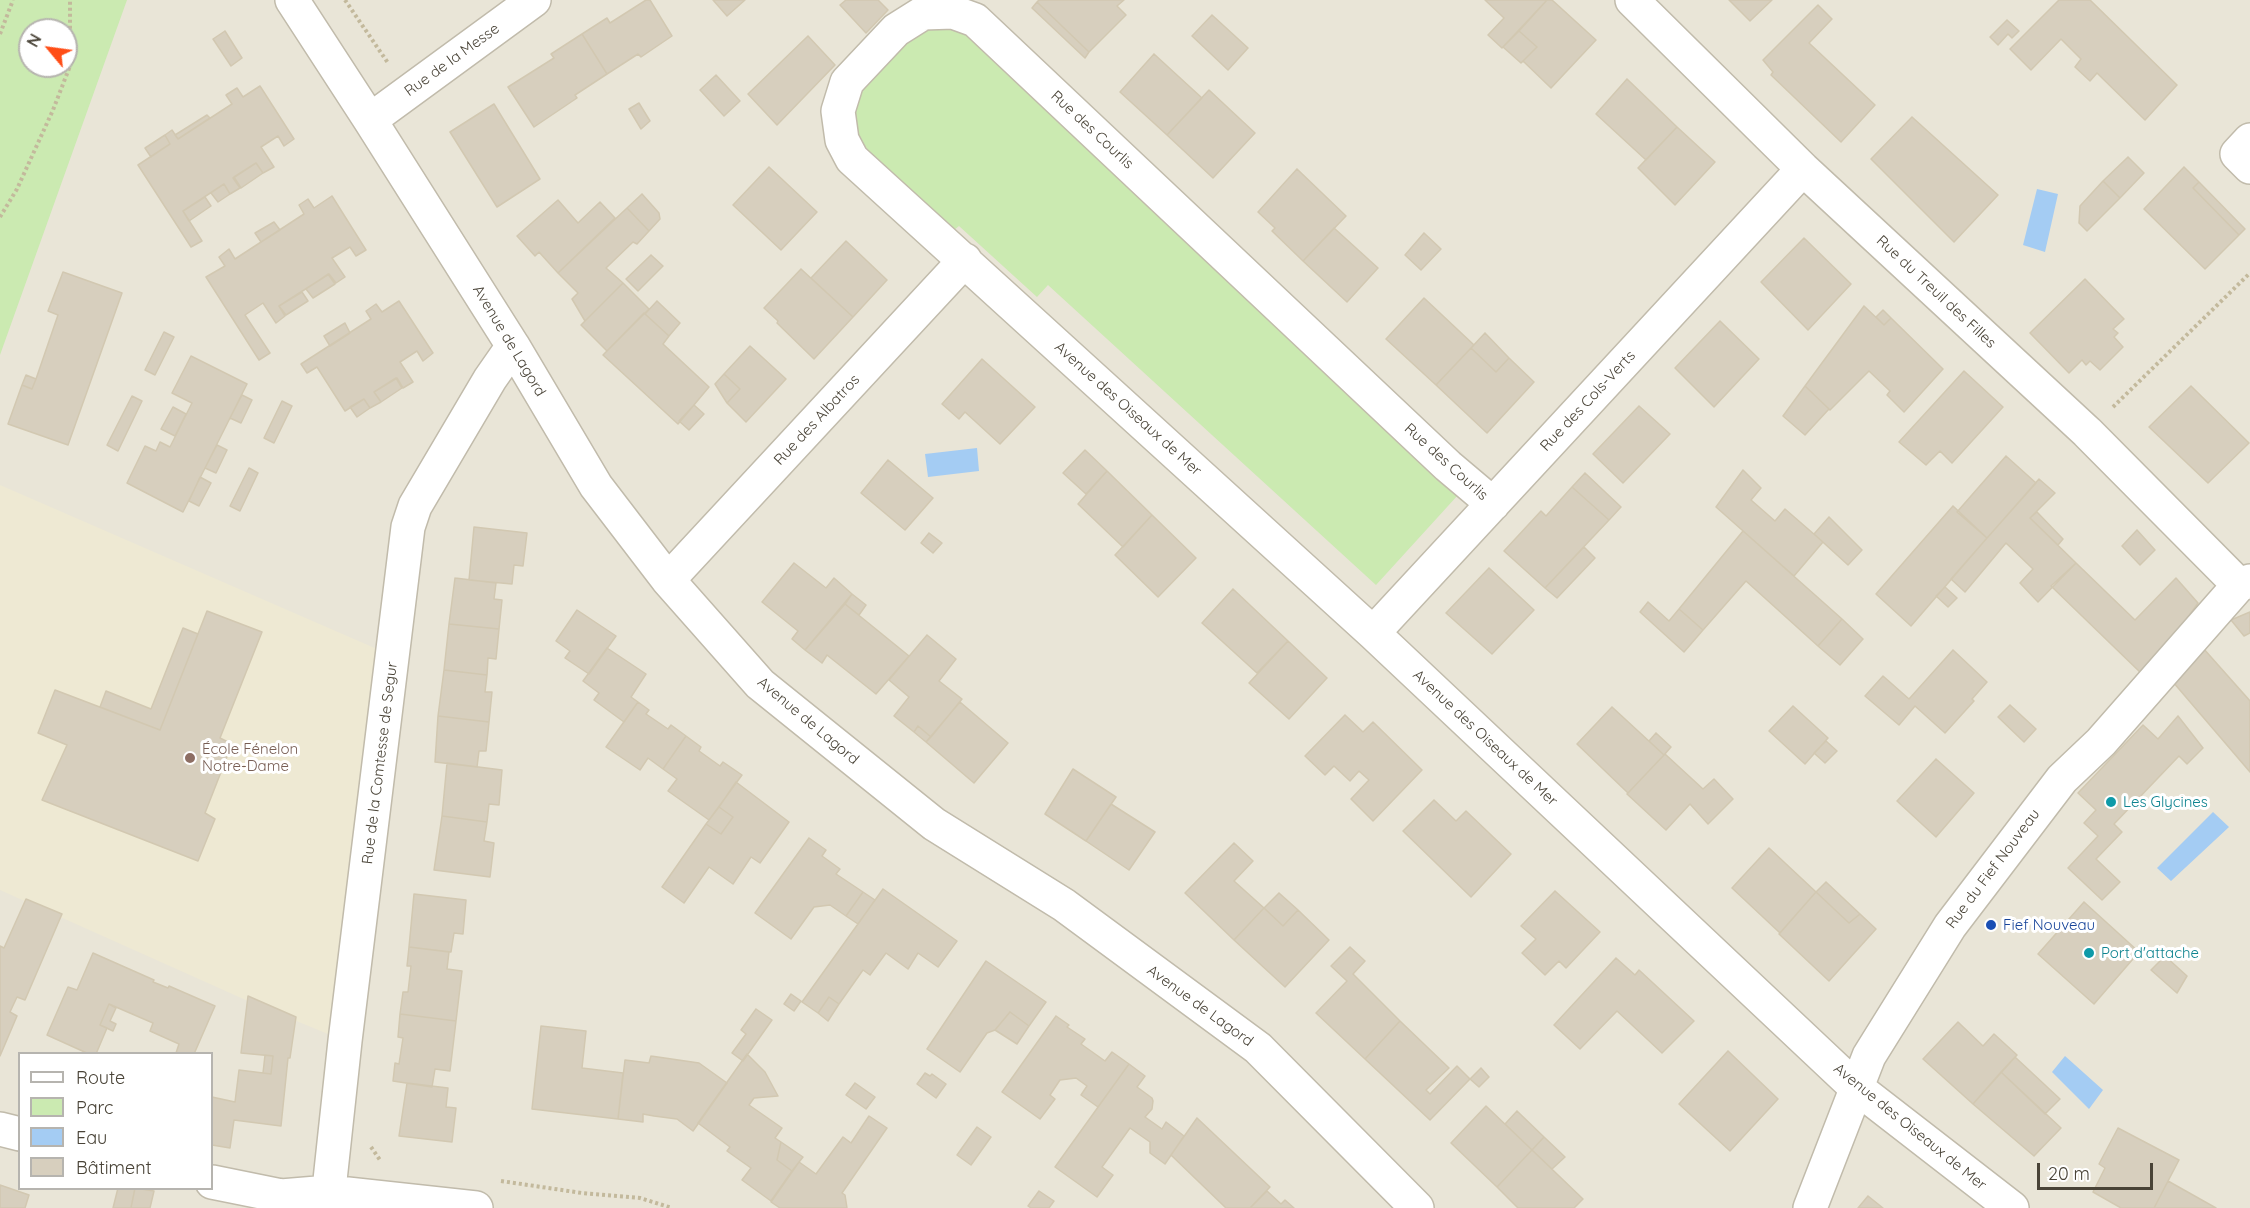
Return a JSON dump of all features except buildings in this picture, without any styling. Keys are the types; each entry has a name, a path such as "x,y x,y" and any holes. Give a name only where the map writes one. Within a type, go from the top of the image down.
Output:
{"street":[{"name":"Avenue de Lagord","path":"292,0 513,346 596,486 668,580 760,684 934,824 1064,905 1258,1048 1417,1208"},
{"name":"Rue de la Messe","path":"370,120 534,0"},
{"name":"Rue du Treuil des Filles","path":"1632,0 1803,169 2087,432 2244,583"},
{"name":"Rue des Courlis","path":"964,260 852,159 842,140 838,111 847,82 896,30 923,14 953,12 975,20 1448,466 1493,504"},
{"path":"2250,140 2237,154 2250,167"},
{"name":"Rue des Cols-Verts","path":"1373,633 1803,169"},
{"name":"Rue des Albatros","path":"668,580 964,260"},
{"name":"Avenue des Oiseaux de Mer","path":"964,260 1373,633 1857,1088 2012,1208"},
{"name":"Rue de la Comtesse de Segur","path":"328,1200 345,1041 408,527 415,506 490,379 513,346"},
{"name":"Rue du Fief Nouveau","path":"1810,1208 1869,1056 1950,926 2062,779 2101,742 2244,583"},
{"path":"0,1129 18,1134"},
{"path":"213,1182 281,1196 476,1208"}],"path":[{"path":"0,34 13,0"},
{"path":"0,217 17,189 53,111 70,66 70,0"},
{"path":"2087,432 2250,273"},
{"path":"366,1138 383,1164"},
{"path":"500,1181 582,1193 640,1198 672,1208"}],"shaded area":[{"path":"0,0 2250,0 2250,1208 0,1208"},
{"name":"École Fénelon Notre-Dame","path":"0,485 393,656 345,1041 248,1001 0,890"}],"green space":[{"path":"0,0 127,0 0,355"},
{"path":"923,27 968,30 1458,495 1376,585 1048,285 1037,297 959,226 954,230 871,155 860,138 853,119 862,84"}],"water":[{"path":"2037,189 2058,194 2045,252 2023,245"},
{"path":"977,448 979,471 928,477 925,454"},
{"path":"2213,812 2229,827 2171,881 2157,868"},
{"path":"2065,1056 2103,1090 2089,1109 2052,1072"}],"place":[{"name":"École Fénelon Notre-Dame","path":"190,758"},
{"name":"Les Glycines","path":"2111,802"},
{"name":"Fief Nouveau","path":"1991,925"},
{"name":"Port d'attache","path":"2089,953"}]}
